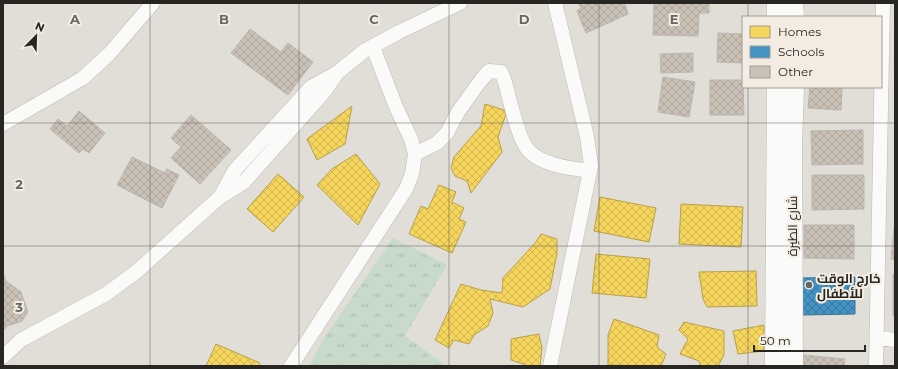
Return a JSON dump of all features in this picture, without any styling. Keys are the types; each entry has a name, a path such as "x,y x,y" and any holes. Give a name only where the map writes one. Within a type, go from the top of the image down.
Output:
{"main road":[{"path":"777,3 777,16"},
{"path":"793,3 794,16"},
{"name":"شارع الطيرة","path":"775,366 778,88"},
{"name":"شارع الطيرة","path":"793,366 792,143 794,88"}],"street":[{"path":"3,124 83,78 109,54 153,3"},
{"path":"3,357 21,340 112,290 136,272 220,197 244,182 324,92 338,72 373,47 399,32 460,3"},
{"path":"550,366 591,166 587,137 555,3"},
{"path":"882,70 883,3"},
{"path":"291,366 406,189 412,174 414,154 411,138 396,107 373,47"},
{"path":"414,154 437,143 447,133 458,112 480,80 489,71 495,71 500,72 504,79 522,140 529,151 558,166 590,171"},
{"path":"876,366 878,338 882,88"},
{"path":"878,338 895,340"}],"green space":[{"path":"393,238 447,265 405,336 447,366 309,366 326,335"}],"building: Homes":[{"path":"485,104 507,111 498,137 502,152 471,193 467,181 455,176 451,168 454,157 481,126"},
{"path":"352,106 345,144 317,160 307,139"},
{"path":"356,154 380,184 358,225 317,185 332,169"},
{"path":"278,174 304,197 273,232 247,209"},
{"path":"439,185 456,192 452,202 464,208 459,219 466,222 452,253 409,234 421,206 428,209"},
{"path":"600,197 656,208 649,242 594,231"},
{"path":"681,204 743,207 741,247 679,244"},
{"path":"541,234 557,239 557,253 550,289 523,307 490,299 493,313 488,326 474,335 469,344 454,340 449,348 435,340 461,284 481,290 502,293 503,278 536,242"},
{"path":"596,254 650,259 646,298 592,293"},
{"path":"756,271 757,306 707,307 703,299 699,272"},
{"path":"614,319 659,335 657,347 666,354 661,366 608,365 608,335"},
{"path":"684,322 724,331 724,355 718,366 700,366 699,361 680,354 688,339 679,330"},
{"path":"764,325 764,351 738,354 733,331"},
{"path":"539,334 542,348 540,366 529,366 511,360 511,339"},
{"path":"216,344 260,363 258,366 206,366"}],"building: Schools":[{"path":"855,277 855,314 802,315 801,278"}],"building: Other":[{"path":"578,3 627,3 625,4 628,14 586,33 577,11 581,8"},
{"path":"654,3 709,3 709,13 699,13 698,36 653,35"},
{"path":"250,29 281,52 288,43 313,62 288,95 231,53"},
{"path":"718,33 742,34 742,63 717,62"},
{"path":"693,53 693,72 661,73 660,54"},
{"path":"663,77 695,82 689,117 658,112"},
{"path":"710,80 742,80 744,115 710,115"},
{"path":"810,88 842,88 841,110 808,108"},
{"path":"79,111 105,133 89,153 83,149 79,153 50,129 58,119 67,126"},
{"path":"191,115 231,150 200,184 171,158 181,147 171,138"},
{"path":"863,130 863,164 812,165 811,131"},
{"path":"132,157 165,173 167,169 179,175 162,208 117,185"},
{"path":"812,175 864,175 864,209 812,210"},
{"path":"895,220 895,260 891,259"},
{"path":"804,225 854,225 854,259 804,258"},
{"path":"3,273 6,281 21,292 28,312 22,321 7,326 3,331"},
{"path":"893,274 895,274 895,316 893,316"},
{"path":"804,355 845,359 844,366 803,366"}],"place":[{"name":"خارج الوقت للأطفال","path":"809,285"}]}
